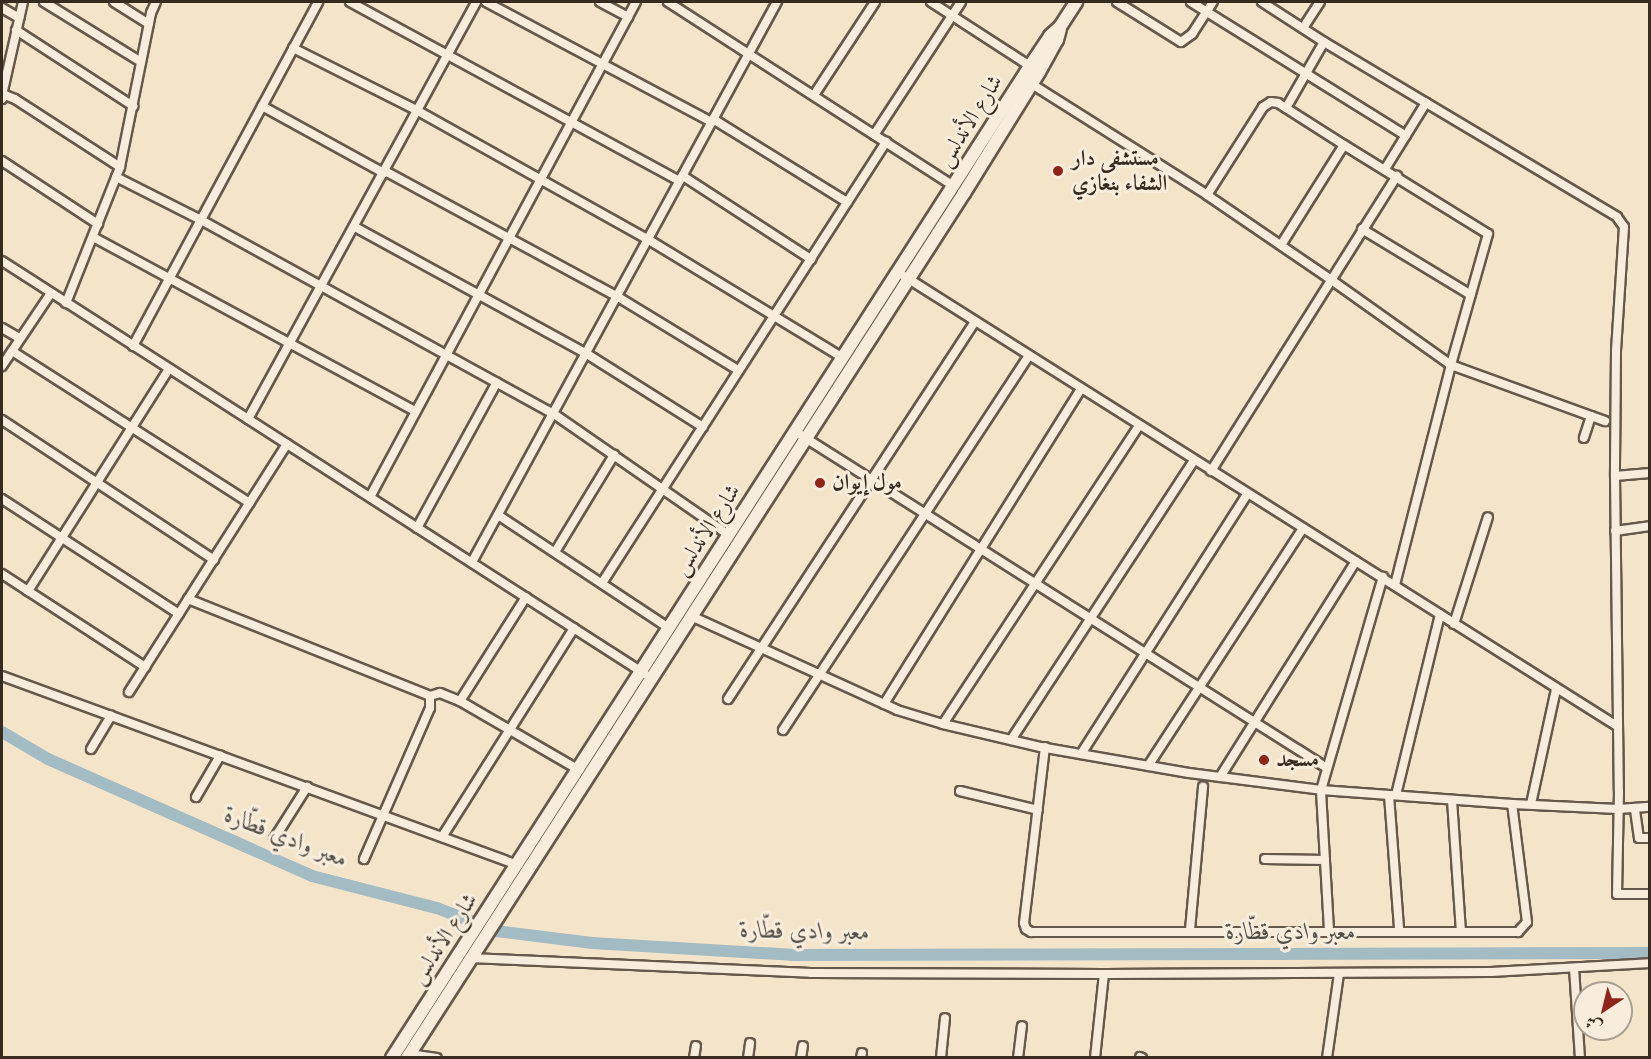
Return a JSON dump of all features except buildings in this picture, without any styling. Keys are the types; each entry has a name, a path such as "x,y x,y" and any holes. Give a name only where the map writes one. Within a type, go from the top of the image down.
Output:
{"main road":[{"name":"شارع الأندلس","path":"489,918 518,865 579,770 646,674 691,616 801,435 1027,81 1030,66 1076,2"},
{"name":"شارع الأندلس","path":"392,1058 476,939 646,674 669,628 729,535 801,435 843,358 904,276 954,186 1057,40 1060,27"},
{"name":"شارع الأندلس","path":"408,1056 470,958 476,939"}],"street":[{"path":"23,2 2,93 15,99 120,167"},
{"path":"44,2 141,62"},
{"path":"114,2 149,24"},
{"path":"66,303 120,167 149,24 156,2"},
{"path":"133,346 318,2"},
{"path":"350,2 572,123 682,178 811,259"},
{"path":"248,419 476,2"},
{"path":"486,2 713,121 848,202"},
{"path":"600,2 628,17"},
{"path":"370,497 636,2"},
{"path":"668,2 954,186"},
{"path":"472,562 777,2"},
{"path":"814,95 875,2"},
{"path":"931,2 1030,66"},
{"path":"874,135 961,2"},
{"path":"1117,2 1181,42 1187,40 1213,2"},
{"path":"1191,2 1406,136"},
{"path":"1262,2 1324,42 1617,217 1624,227 1616,352 1617,894 1650,894"},
{"path":"1303,28 1320,2"},
{"path":"2,8 19,18"},
{"path":"16,30 133,106"},
{"path":"1286,108 1324,42"},
{"path":"293,48 418,111 649,240 843,358"},
{"path":"1027,81 1207,195 1451,365 1605,421"},
{"path":"1207,195 1263,107 1271,102 1286,108 1488,234 1451,365 1395,585"},
{"path":"1385,169 1426,103"},
{"path":"262,106 618,297 738,370"},
{"path":"602,583 886,142"},
{"path":"1281,245 1344,144"},
{"path":"2,160 98,224"},
{"path":"1211,471 1397,176"},
{"path":"116,177 201,220 554,414 729,535"},
{"path":"355,227 587,354 702,427"},
{"path":"1362,230 1472,295"},
{"path":"93,237 416,411"},
{"path":"2,261 646,674"},
{"path":"904,276 1247,494 1383,577 1556,690 1617,726"},
{"path":"2,366 51,293"},
{"path":"728,699 873,482 975,322"},
{"path":"2,328 20,338"},
{"path":"12,351 250,503"},
{"path":"783,730 821,676 1029,356"},
{"path":"28,591 169,369"},
{"path":"417,528 497,382"},
{"path":"884,704 1081,389"},
{"path":"1584,438 1591,416"},
{"path":"2,420 214,560"},
{"path":"943,724 1139,426"},
{"path":"801,435 1089,620 1327,768"},
{"path":"129,692 287,444"},
{"path":"555,552 614,455"},
{"path":"1011,740 1194,460"},
{"path":"1615,476 1650,473"},
{"path":"1081,754 1247,494"},
{"path":"2,499 179,615"},
{"path":"498,514 669,628"},
{"path":"1454,624 1488,517"},
{"path":"1615,531 1650,526"},
{"path":"1148,766 1303,528"},
{"path":"1220,777 1356,561"},
{"path":"2,574 145,667"},
{"path":"1329,930 1321,790 1383,577"},
{"path":"460,701 525,597"},
{"path":"188,600 430,696 440,693 460,701 579,770"},
{"path":"1399,929 1392,795 1440,614"},
{"path":"691,616 884,704 943,724 1045,747 1148,766 1321,790 1512,804 1635,810 1650,807"},
{"path":"442,837 574,628"},
{"path":"2,676 518,865"},
{"path":"1531,804 1556,690"},
{"path":"363,859 430,708 430,696"},
{"path":"91,749 111,716"},
{"path":"1045,747 1026,929 1031,932 1141,933 1190,930 1399,929 1518,932 1527,922 1512,804"},
{"path":"196,797 220,756"},
{"path":"274,839 307,787"},
{"path":"1190,930 1203,787"},
{"path":"960,791 1038,810"},
{"path":"1452,800 1461,932"},
{"path":"1635,810 1639,838 1650,838"},
{"path":"1265,859 1325,860"},
{"path":"470,958 810,973 1339,974 1574,968 1650,963"},
{"path":"1574,968 1580,1058"},
{"path":"1095,1058 1104,974"},
{"path":"1327,1058 1339,974"},
{"path":"941,1058 945,1018"},
{"path":"1018,1058 1022,1026"},
{"path":"748,1058 750,1043"},
{"path":"694,1058 696,1046"},
{"path":"801,1058 803,1046"},
{"path":"408,1056 437,1058"}],"waterway":[{"name":"معبر وادي قطّارة","path":"2,732 48,759 312,876 437,908 496,931 592,943 792,955 1650,953"}],"place":[{"name":"مستشفى دار الشفاء بنغازي","path":"1058,171"},
{"name":"مول إيوان","path":"820,483"},
{"name":"مسجد","path":"1264,760"}]}
